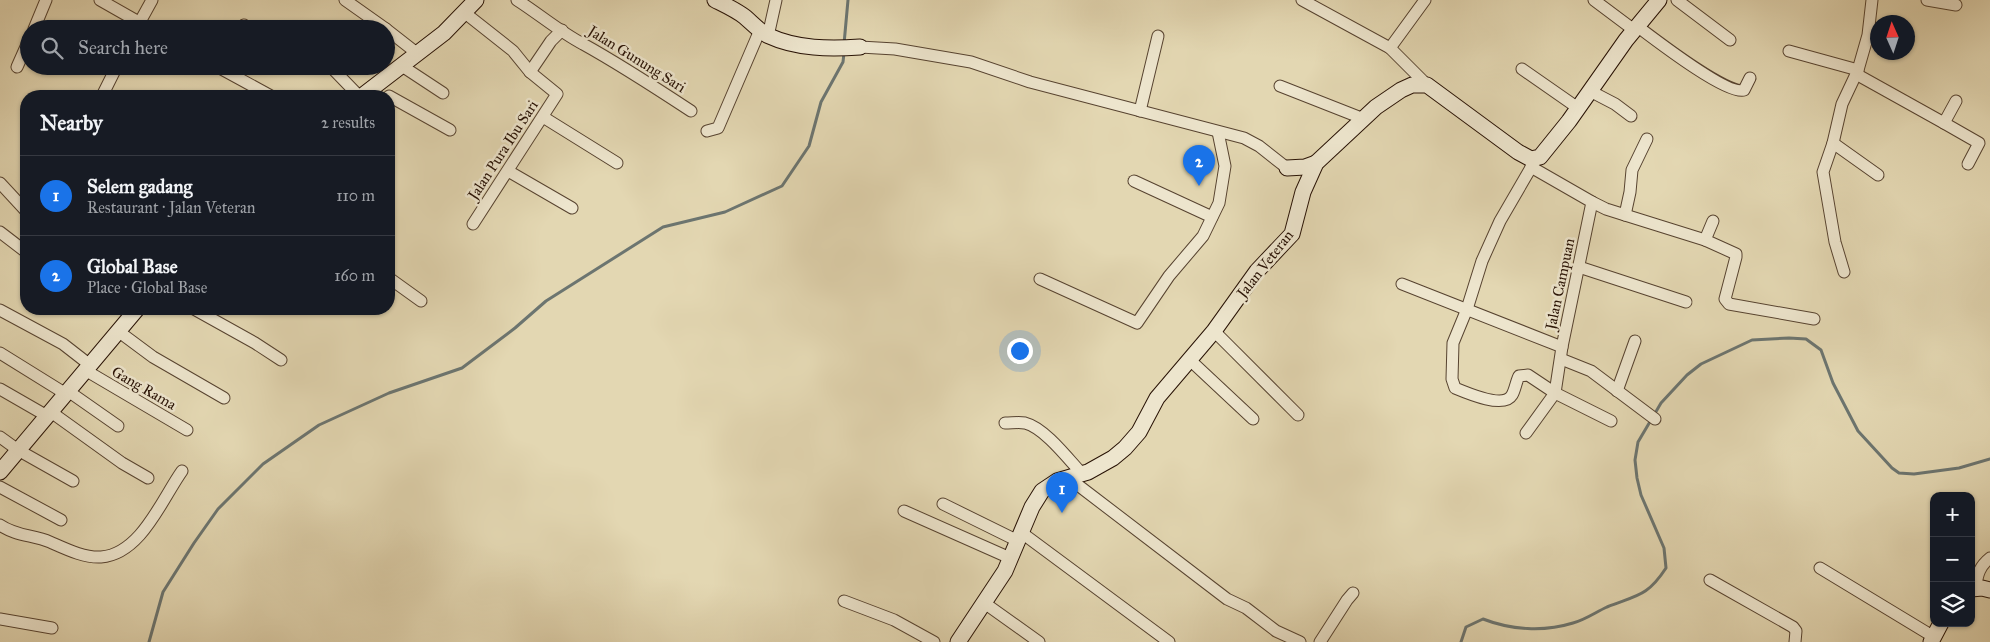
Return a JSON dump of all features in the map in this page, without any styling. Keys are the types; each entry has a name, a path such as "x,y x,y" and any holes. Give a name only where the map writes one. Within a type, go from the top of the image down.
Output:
{"street":[{"path":"38,20 46,0"},
{"path":"100,0 129,20"},
{"path":"141,20 152,0"},
{"path":"345,0 373,20"},
{"path":"395,71 465,13 476,0"},
{"name":"Jalan Gunung Sari","path":"517,0 691,111"},
{"path":"715,0 740,13 764,33 797,44 836,48 860,47 910,51 971,62 1030,82 1244,138 1259,146 1287,168 1303,192"},
{"path":"707,131 718,128 764,33 776,0"},
{"path":"1302,0 1390,48 1427,85 1502,142 1592,202 1705,240 1736,254 1725,299 1729,304 1814,320"},
{"path":"1390,48 1425,0"},
{"path":"1594,0 1698,70 1736,91 1744,90 1750,78"},
{"path":"1611,421 1556,393 1528,375 1519,376 1513,395 1508,400 1500,402 1468,394 1455,388 1452,379 1453,342 1467,309 1482,261 1500,220 1533,163 1543,155 1659,0"},
{"path":"1677,0 1730,40"},
{"path":"1844,272 1835,242 1823,172 1833,143 1842,104 1857,72 1868,35 1872,0"},
{"path":"1927,0 1956,5"},
{"name":"Jalan Pura Ibu Sari","path":"465,13 512,51 530,72 557,94 473,224"},
{"path":"530,72 551,41 562,30"},
{"path":"395,36 418,54"},
{"path":"1140,111 1158,36"},
{"path":"1789,51 1857,72 1978,143 1968,164"},
{"path":"17,67 20,60"},
{"path":"402,66 443,93"},
{"path":"1522,69 1578,108"},
{"path":"105,90 113,75"},
{"path":"232,75 260,90"},
{"path":"341,75 360,90"},
{"path":"370,90 390,75"},
{"name":"Jalan Veteran","path":"958,642 1005,571 1032,507 1042,491 1057,481 1077,477 1112,458 1125,448 1139,432 1157,398 1214,331 1256,271 1292,234 1303,192 1316,163 1376,107 1400,90 1412,85 1427,85"},
{"path":"1280,86 1364,119"},
{"path":"1590,91 1615,104 1631,116"},
{"path":"395,99 450,130"},
{"path":"1944,123 1956,101"},
{"path":"543,117 617,163"},
{"path":"1040,279 1138,323 1169,276 1203,236 1219,203 1224,166 1218,132"},
{"path":"1626,215 1632,170 1647,139"},
{"path":"1833,143 1878,175"},
{"path":"1287,168 1305,167 1316,163"},
{"path":"508,171 572,208"},
{"path":"1134,181 1212,217"},
{"path":"0,183 20,205"},
{"name":"Jalan Campuan","path":"1526,433 1556,393 1562,347 1592,202"},
{"path":"1705,240 1713,221"},
{"path":"0,232 20,247"},
{"path":"1579,267 1686,302"},
{"path":"395,282 421,301"},
{"path":"1402,284 1562,347"},
{"name":"Gang Rama","path":"0,310 63,344 88,367 187,430"},
{"path":"0,472 131,315"},
{"path":"205,315 281,360"},
{"path":"118,331 153,357 224,398"},
{"path":"1214,331 1298,415"},
{"path":"1617,391 1635,341"},
{"path":"0,353 67,392 118,426"},
{"path":"1561,359 1591,371 1655,420"},
{"path":"1190,361 1253,419"},
{"path":"0,389 49,414 122,463 148,478"},
{"path":"1006,423 1031,425 1051,441 1077,477 1227,599 1246,608 1276,630 1300,642"},
{"path":"0,437 18,450 72,481"},
{"path":"0,525 14,533 44,540 67,550 91,557 111,555 134,540 148,525 159,511 172,485 182,471"},
{"path":"0,487 61,520"},
{"path":"943,504 1020,537 1169,642"},
{"path":"904,510 1010,558"},
{"path":"1979,589 1977,575 1982,564 1990,558"},
{"path":"1820,568 1935,634"},
{"path":"1710,580 1792,627 1796,631 1795,642"},
{"path":"1320,642 1353,593"},
{"path":"844,601 894,620 934,642"},
{"path":"984,602 1039,642"},
{"path":"0,619 52,628"}],"waterway":[{"path":"844,44 848,0"},
{"path":"149,642 163,592 194,543 218,509 263,464 319,425 389,393 462,368 515,328 546,301 663,227 725,212 782,186 809,146 821,102 843,62 844,53"},
{"path":"1654,415 1661,403 1687,375 1701,364 1752,340 1806,339 1821,350 1833,383 1858,431 1892,468 1899,473 1914,474 1959,468 1990,459"},
{"path":"1461,642 1466,627 1483,619 1505,626 1539,629 1577,622 1607,607 1641,594 1659,578 1666,568 1664,548 1641,495 1635,460 1638,442 1651,420"}],"place":[{"name":"Global Base","path":"1199,186"},
{"name":"Selem gadang","path":"1062,513"}]}
